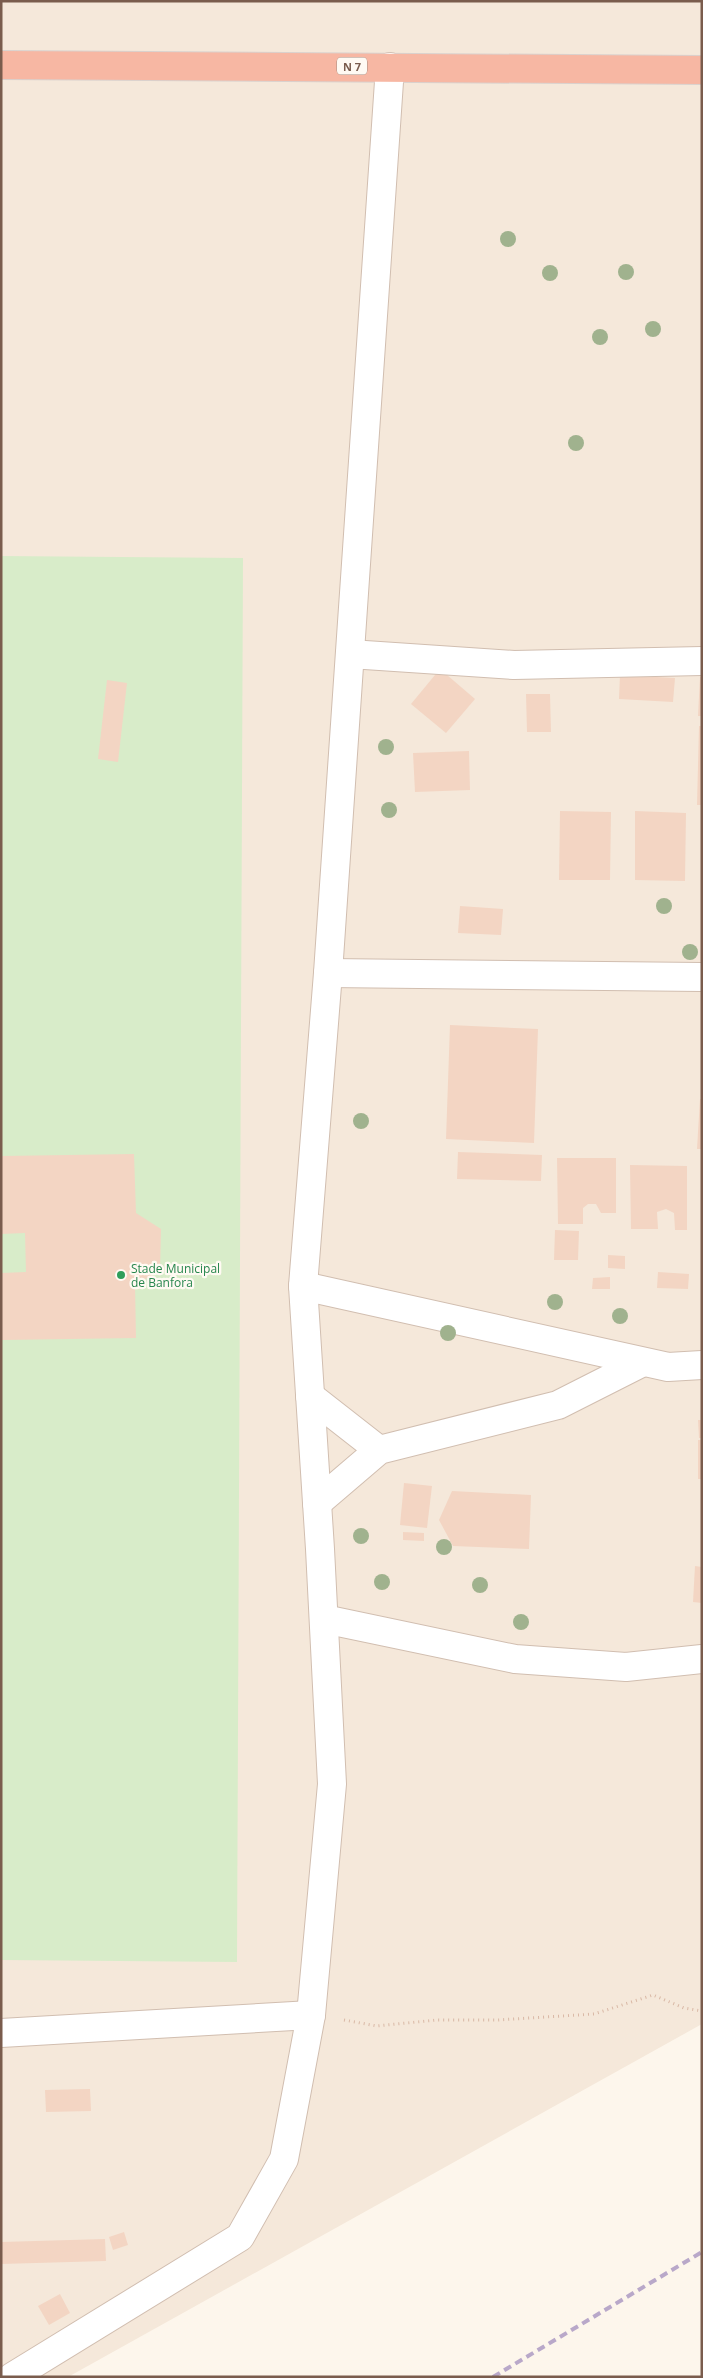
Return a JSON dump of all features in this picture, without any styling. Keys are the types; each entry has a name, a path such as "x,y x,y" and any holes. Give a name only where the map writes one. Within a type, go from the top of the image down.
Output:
{"highway":[{"name":"N 7","path":"1,65 702,70"}],"street":[{"path":"12,2377 240,2237 284,2159 311,2015 332,1784 324,1619 303,1286 328,973 390,67"},
{"path":"350,654 514,665 702,661"},
{"path":"328,973 702,977"},
{"path":"303,1286 668,1367 702,1365"},
{"path":"317,1503 379,1450 558,1405 643,1362"},
{"path":"310,1396 379,1450"},
{"path":"324,1619 515,1659 626,1667 702,1659"},
{"path":"1,2033 311,2015"}],"path":[{"path":"311,2015 377,2026 436,2020 498,2020 594,2014 652,1996 684,2008 702,2011"}],"shaded area":[{"path":"1,1 702,1 702,2024 68,2377 1,2377"}],"green space":[{"name":"Stade Municipal de Banfora","path":"1,556 243,558 237,1962 1,1960"}],"building":[{"path":"440,669 475,699 446,733 411,704"},
{"path":"620,675 675,678 673,702 619,699"},
{"path":"700,677 702,677 702,716 698,716"},
{"path":"107,680 127,683 118,762 98,759"},
{"path":"526,694 550,694 551,732 527,732"},
{"path":"699,726 702,726 702,805 697,805"},
{"path":"469,751 470,790 415,792 413,753"},
{"path":"560,811 611,812 610,880 559,880"},
{"path":"635,811 686,813 685,881 635,880"},
{"path":"460,906 503,909 501,935 458,933"},
{"path":"450,1025 538,1029 534,1143 446,1139"},
{"path":"700,1099 702,1099 702,1149 697,1149"},
{"path":"458,1152 542,1155 541,1181 457,1179"},
{"path":"134,1154 136,1213 161,1229 160,1272 135,1284 136,1338 2,1340 1,1273 26,1272 25,1233 1,1234 1,1156"},
{"path":"557,1158 616,1158 616,1213 601,1213 596,1204 588,1204 583,1208 583,1224 558,1224"},
{"path":"630,1165 687,1166 687,1230 675,1230 674,1213 666,1209 657,1212 658,1229 631,1229"},
{"path":"555,1230 579,1231 578,1260 554,1260"},
{"path":"608,1255 625,1256 625,1269 608,1268"},
{"path":"658,1272 689,1274 688,1289 657,1288"},
{"path":"610,1277 610,1289 592,1289 593,1278"},
{"path":"698,1420 702,1420 702,1438 699,1438"},
{"path":"698,1440 702,1440 702,1479 698,1479"},
{"path":"404,1483 432,1486 427,1528 400,1525"},
{"path":"452,1491 531,1495 529,1549 453,1546 439,1520"},
{"path":"403,1532 424,1533 424,1541 403,1540"},
{"path":"695,1566 702,1567 702,1603 693,1602"},
{"path":"90,2089 91,2111 46,2112 45,2090"},
{"path":"124,2232 128,2245 113,2250 109,2237"},
{"path":"105,2239 106,2261 1,2264 1,2242"},
{"path":"60,2294 70,2313 49,2325 38,2306"}],"railway":[{"path":"493,2377 702,2252"}],"place":[{"name":"Stade Municipal de Banfora","path":"121,1275"}]}
